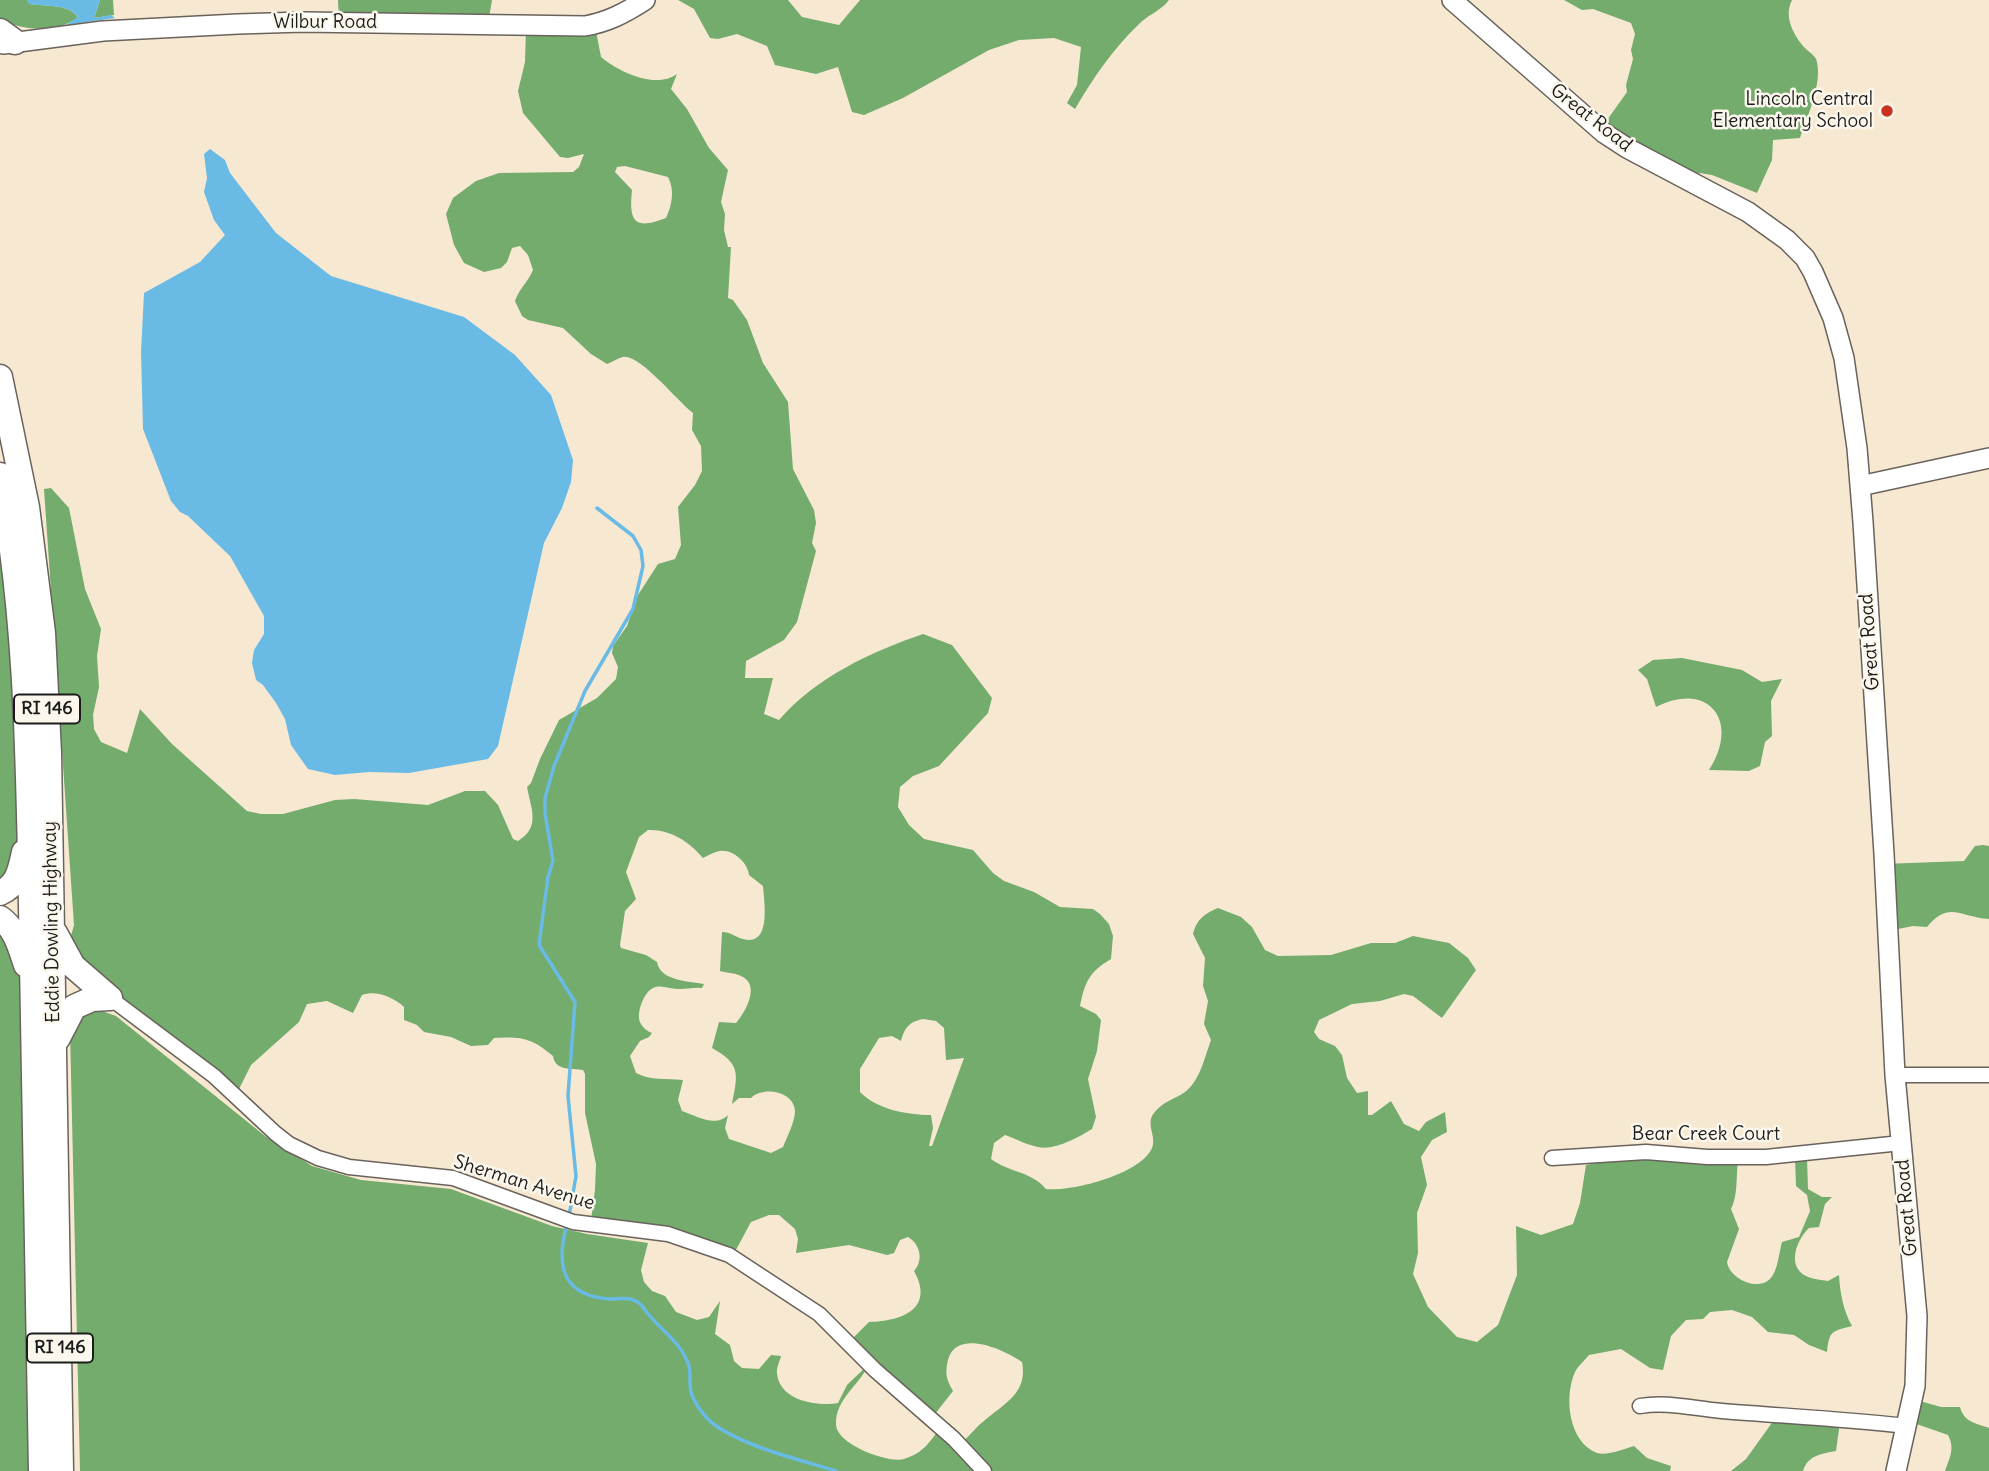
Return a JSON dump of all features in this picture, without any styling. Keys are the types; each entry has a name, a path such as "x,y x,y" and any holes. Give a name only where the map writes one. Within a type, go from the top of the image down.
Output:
{"highway":[{"name":"Eddie Dowling Highway","path":"0,377 27,507 43,633 53,929 61,1471"},
{"name":"Eddie Dowling Highway","path":"0,475 20,616 30,827 41,1471"},
{"path":"0,893 12,886 19,876 30,827"},
{"path":"0,918 19,941 33,989"},
{"path":"53,929 73,966 110,998"},
{"path":"55,1045 74,1007 92,999 110,998"}],"street":[{"name":"Wilbur Road","path":"5,39 103,31 316,22 584,26 618,17 645,0"},
{"name":"Great Road","path":"1452,0 1604,133 1748,212 1787,240 1805,258 1833,318 1844,358 1857,447 1884,854 1895,1075 1918,1339 1915,1386 1896,1471"},
{"path":"1860,486 1989,458"},
{"name":"Sherman Avenue","path":"110,998 214,1076 289,1144 318,1158 349,1167 453,1178 573,1222 668,1234 729,1255 819,1314 875,1370 954,1439 984,1471"},
{"path":"1895,1075 1989,1075"},
{"name":"Bear Creek Court","path":"1552,1158 1646,1152 1707,1157 1766,1157 1900,1143"},
{"path":"1640,1406 1667,1404 1720,1411 1906,1426"}],"green space":[{"path":"0,0 27,0 30,4 68,9 78,17 69,23 50,28 20,26 0,21"},
{"path":"100,0 113,0 114,15 94,18"},
{"path":"338,0 492,0 488,24 339,22"},
{"path":"678,0 788,0 802,17 839,25 860,0 1169,0 1139,24 1121,43 1096,75 1075,109 1067,103 1077,85 1081,47 1054,38 1019,40 989,50 903,98 864,115 852,112 838,67 816,74 775,65 767,46 737,34 718,39 710,38 694,9"},
{"path":"1564,0 1792,0 1790,24 1799,41 1816,60 1818,71 1813,101 1800,138 1773,140 1772,160 1757,193 1712,175 1697,175 1600,130 1627,92 1635,34 1631,23 1593,9 1582,10"},
{"path":"595,26 601,57 617,68 637,77 658,80 677,74 671,89 687,109 709,148 728,170 721,202 725,214 724,230 728,247 731,247 728,298 733,300 747,320 763,363 788,402 793,469 814,510 816,523 812,543 816,551 797,622 784,640 746,661 745,678 773,678 764,714 779,720 827,679 864,658 903,641 923,634 952,645 992,698 988,713 939,766 913,776 900,787 898,807 909,825 924,839 973,850 993,873 1004,881 1034,892 1060,907 1093,909 1109,924 1113,936 1111,959 1089,978 1080,1006 1096,1014 1101,1020 1097,1051 1088,1079 1096,1117 1092,1129 1066,1142 1044,1148 1005,1135 994,1143 991,1159 1027,1175 1046,1189 1058,1189 1105,1179 1134,1166 1145,1157 1153,1144 1151,1121 1154,1113 1185,1092 1195,1081 1211,1040 1204,1024 1208,1001 1203,986 1205,958 1193,934 1199,921 1213,910 1218,908 1241,917 1252,927 1265,950 1278,956 1331,955 1371,943 1395,943 1413,936 1449,943 1468,958 1476,970 1442,1018 1413,996 1404,994 1380,1001 1352,1004 1319,1020 1314,1032 1319,1039 1335,1046 1342,1055 1347,1078 1357,1093 1368,1091 1368,1115 1391,1101 1404,1124 1419,1131 1426,1122 1445,1112 1447,1132 1432,1140 1421,1157 1427,1185 1417,1213 1418,1253 1413,1274 1428,1307 1457,1337 1477,1342 1498,1325 1517,1275 1516,1226 1541,1235 1573,1224 1580,1203 1586,1165 1646,1154 1738,1160 1736,1192 1731,1209 1739,1229 1727,1262 1738,1278 1751,1284 1765,1283 1775,1271 1782,1242 1799,1237 1810,1211 1807,1195 1796,1186 1795,1158 1807,1158 1808,1189 1822,1197 1832,1197 1825,1204 1819,1227 1809,1228 1801,1239 1796,1252 1796,1266 1800,1272 1814,1279 1828,1281 1839,1275 1842,1301 1852,1326 1833,1333 1827,1352 1794,1335 1768,1332 1752,1317 1732,1310 1710,1312 1703,1319 1686,1320 1671,1336 1663,1370 1650,1368 1621,1349 1589,1355 1575,1372 1570,1393 1571,1417 1580,1439 1587,1447 1601,1454 1634,1446 1647,1458 1671,1466 1670,1471 987,1471 961,1444 1013,1396 1022,1382 1022,1362 993,1347 970,1343 960,1345 953,1350 947,1365 947,1376 953,1391 935,1414 849,1342 869,1322 893,1319 918,1304 919,1284 914,1271 920,1257 915,1244 908,1237 900,1240 894,1253 887,1255 849,1245 796,1253 798,1239 795,1229 779,1215 769,1215 751,1222 731,1259 591,1220 596,1164 585,1113 585,1074 583,1070 560,1066 553,1056 539,1045 512,1037 494,1038 488,1045 471,1046 451,1037 424,1032 417,1025 404,1020 404,1007 390,997 379,994 362,995 353,1013 327,1001 307,1004 299,1022 251,1065 235,1097 65,957 74,925 44,489 51,488 69,508 85,589 101,629 97,656 99,687 93,715 94,729 101,742 127,753 140,709 172,744 247,811 283,814 335,800 354,799 428,805 465,791 485,791 498,805 513,839 518,841 530,830 532,824 527,787 559,720 597,698 616,679 618,667 612,653 613,646 627,626 638,595 658,564 675,559 681,545 678,507 702,471 701,446 692,430 693,413 639,363 623,357 607,364 591,354 563,328 528,320 522,316 515,301 533,270 528,255 520,246 512,248 507,262 501,268 484,272 464,263 454,245 446,214 453,198 476,181 499,173 573,172 579,167 584,154 560,157 523,113 518,91 525,62 526,29","holes":["625,166 668,177 672,198 666,218 646,223 636,220 631,209 632,190 615,172 617,167","648,830 672,834 686,842 703,858 718,851 730,852 743,862 749,875 763,886 765,911 762,930 758,936 752,940 722,932 720,971 743,977 748,981 751,993 747,1006 736,1023 719,1022 712,1048 733,1065 736,1077 732,1104 739,1098 751,1098 763,1092 777,1092 793,1104 794,1120 783,1147 771,1153 729,1139 725,1128 728,1115 712,1121 682,1111 678,1100 683,1080 653,1078 636,1073 630,1056 640,1041 652,1033 643,1027 639,1018 640,1008 650,990 656,987 702,988 704,984 669,977 663,973 657,962 646,955 621,948 625,911 636,899 626,872 639,837","918,1020 936,1021 944,1028 946,1060 964,1058 932,1146 929,1146 933,1128 931,1115 893,1110 874,1103 860,1092 860,1069 879,1038 892,1036 901,1041 908,1026"]},
{"path":"0,472 26,823 0,893"},
{"path":"1682,658 1742,670 1762,682 1782,679 1771,701 1772,736 1765,742 1760,766 1749,771 1709,770 1722,736 1720,721 1714,710 1704,702 1691,699 1675,700 1656,707 1647,679 1638,670 1653,660"},
{"path":"1975,846 1989,846 1989,919 1949,912 1942,914 1927,927 1913,926 1888,931 1883,864 1964,861"},
{"path":"0,929 21,960 41,1471 0,1471"},
{"path":"99,1010 116,1016 265,1136 312,1166 361,1180 451,1189 552,1226 648,1243 641,1270 644,1282 652,1291 665,1296 676,1312 697,1320 709,1317 720,1301 715,1334 730,1345 734,1361 742,1368 759,1369 771,1355 781,1356 777,1371 779,1382 784,1390 800,1400 819,1404 838,1403 847,1385 869,1364 843,1400 837,1416 836,1425 839,1432 854,1446 888,1459 904,1459 921,1451 940,1428 978,1471 80,1471 70,1030 80,1018"},
{"path":"1913,1399 1941,1407 1960,1407 1967,1419 1989,1428 1989,1471 1945,1471 1951,1448 1948,1435 1908,1421"},
{"path":"1774,1420 1840,1422 1836,1451 1812,1458 1803,1471 1731,1471 1746,1459"}],"water":[{"path":"27,0 100,0 94,18 111,15 115,18 66,25 78,17 68,9 29,4"},
{"path":"210,149 225,160 230,173 276,233 331,276 464,317 515,355 551,395 573,460 571,482 562,508 544,543 498,746 488,759 409,773 335,775 308,769 291,745 285,719 276,703 256,680 252,663 254,650 264,634 264,616 230,556 171,501 143,429 141,352 144,293 200,262 225,235 214,220 204,192 207,178 204,154"}],"waterway":[{"path":"569,1216 576,1176 568,1096 575,1002 539,945 548,877 553,861 545,798 554,766 585,691 633,609 643,566 641,550 633,536 597,508"},
{"path":"566,1228 563,1267 573,1286 594,1297 637,1301 682,1351 689,1366 692,1396 712,1423 755,1446 836,1471"}],"place":[{"name":"Lincoln Central Elementary School","path":"1887,111"}]}
